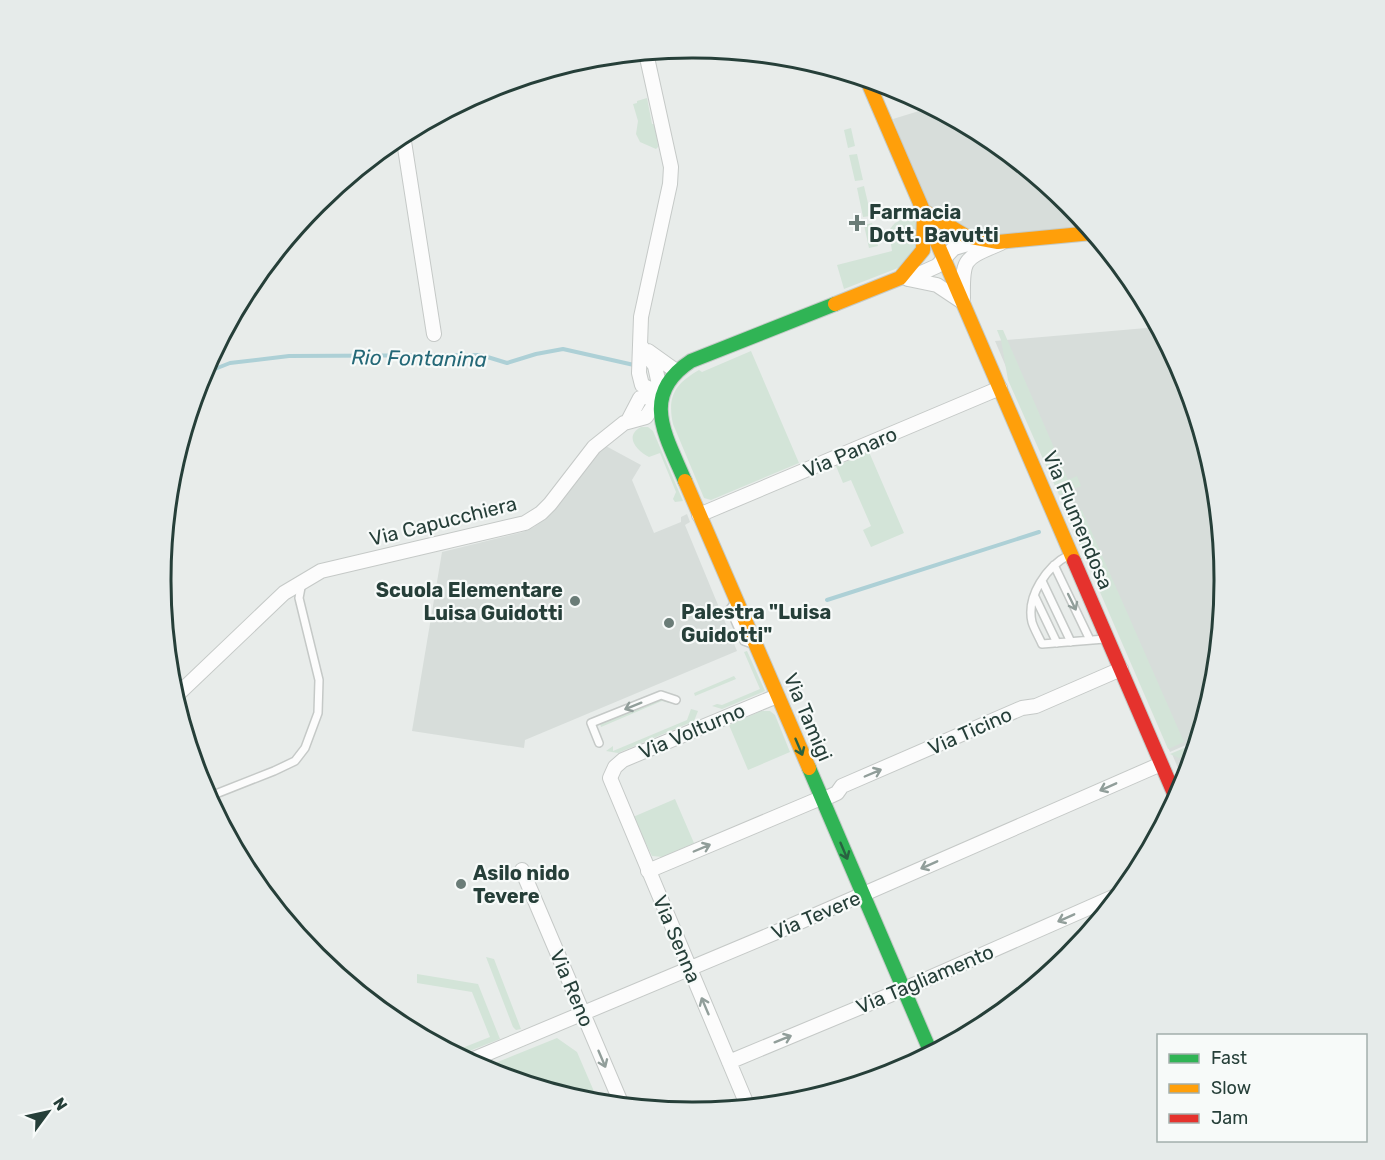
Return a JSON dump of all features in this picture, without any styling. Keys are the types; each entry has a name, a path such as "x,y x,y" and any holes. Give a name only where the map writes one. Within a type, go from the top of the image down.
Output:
{"street":[{"path":"648,61 672,166 641,317 640,363 651,375 661,394"},
{"name":"Via Flumendosa","path":"871,90 1171,787"},
{"path":"405,145 434,334"},
{"path":"904,279 923,250 924,211 966,236 1002,243 1083,234"},
{"path":"641,346 675,371 708,354 937,266 959,245 983,240"},
{"path":"914,261 931,257 970,257 1002,243"},
{"path":"963,303 963,269 970,257"},
{"path":"904,279 937,285 963,303"},
{"path":"641,346 655,366 661,394"},
{"name":"Via Capucchiera","path":"183,690 284,593 321,571 525,523 541,513 594,447 628,421 646,417 675,371"},
{"name":"Via Panaro","path":"699,515 1000,388"},
{"name":"Via Tamigi","path":"661,394 659,406 665,433 928,1045"},
{"name":"Via Ticino","path":"648,871 837,793 842,786 1025,707 1036,706 1121,669"},
{"name":"Via Volturno","path":"612,771 623,760 777,696"},
{"name":"Via Tevere","path":"480,1056 862,895 1161,764"},
{"name":"Via Senna","path":"612,771 610,782 744,1098"},
{"name":"Via Reno","path":"522,870 618,1096"},
{"name":"Via Tagliamento","path":"729,1062 904,989 1102,902"}],"lane":[{"path":"1071,554 1054,565 1034,594 1032,621 1042,644 1108,639"},
{"path":"1054,565 1090,640"},
{"path":"1042,580 1071,642"},
{"path":"217,793 295,761 305,748 318,712 319,680 299,598 302,582"},
{"path":"1034,594 1057,643"},
{"path":"599,742 591,723 661,695 676,700"}],"shaded area":[{"path":"920,111 953,128 1010,166 1061,211 1084,235 1001,242 947,259 893,119"},
{"path":"1149,328 1160,349 1186,412 1196,445 1210,512 1213,546 1213,614 1210,648 1204,682 1187,744 1170,752 995,341"},
{"name":"Scuola Elementare Luisa Guidotti","path":"604,445 641,465 632,480 654,533 681,522 681,517 687,514 690,522 685,525 737,651 525,740 524,748 412,731 442,552 523,532 534,527 559,505"},
{"path":"1186,748 1178,769 1172,754"}],"green space":[{"path":"647,98 652,124 656,124 658,147 656,149 640,142 636,134 638,121 633,104"},
{"path":"851,128 855,146 848,148 844,130"},
{"path":"857,154 863,180 855,181 849,155"},
{"path":"864,186 871,216 863,217 857,188"},
{"path":"912,215 918,227 920,241 903,266 844,289 837,265 892,251 889,230 895,223"},
{"path":"872,223 878,246 869,248 864,225"},
{"path":"997,330 1003,330 1068,480 1077,476 1081,486 1059,495 1008,380"},
{"path":"751,351 799,463 711,500 704,498 673,424 672,398 684,380 699,370 702,372"},
{"path":"641,427 648,427 653,431 683,501 675,502 673,499 676,492 660,453 649,457 636,447 633,434"},
{"path":"869,452 904,533 871,547 863,530 871,526 851,480 843,483 836,466"},
{"path":"1082,510 1184,742 1168,749 1067,516"},
{"path":"747,651 765,691 722,709 712,706 722,705 760,689 744,652"},
{"path":"734,676 736,679 695,696 694,693"},
{"path":"661,698 673,701 669,703 662,701 601,727 600,724"},
{"path":"691,709 698,711 694,721 618,753 606,751 613,746 613,751 687,720"},
{"path":"761,711 770,711 775,715 790,752 748,770 729,725"},
{"path":"1186,747 1183,756 1179,758 1170,754"},
{"path":"675,799 694,843 663,857 652,856 633,817"},
{"path":"486,957 494,959 521,1029 516,1030 513,1027"},
{"path":"417,974 478,984 500,1039 469,1051 462,1048 490,1037 472,992 417,983"},
{"path":"557,1038 577,1052 594,1092 558,1084 495,1063"}],"waterway":[{"name":"Rio Fontanina","path":"216,368 230,363 289,356 481,355 507,363 563,349 634,365"},
{"path":"827,600 1039,532"}],"traffic: fast":[{"path":"685,481 661,417 661,402 665,388 675,374 691,361 835,304"},
{"path":"809,768 928,1045"}],"traffic: slow":[{"path":"871,90 1074,561"},
{"path":"835,304 900,278 923,250 924,211 966,236 998,242 1083,234"},
{"path":"685,481 809,768"}],"traffic: jam":[{"path":"1074,561 1171,787"}],"place":[{"name":"Farmacia Dott. Bavutti","path":"857,223"},
{"name":"Scuola Elementare Luisa Guidotti","path":"575,601"},
{"name":"Palestra \"Luisa Guidotti\"","path":"669,623"},
{"name":"Asilo nido Tevere","path":"461,884"}]}
